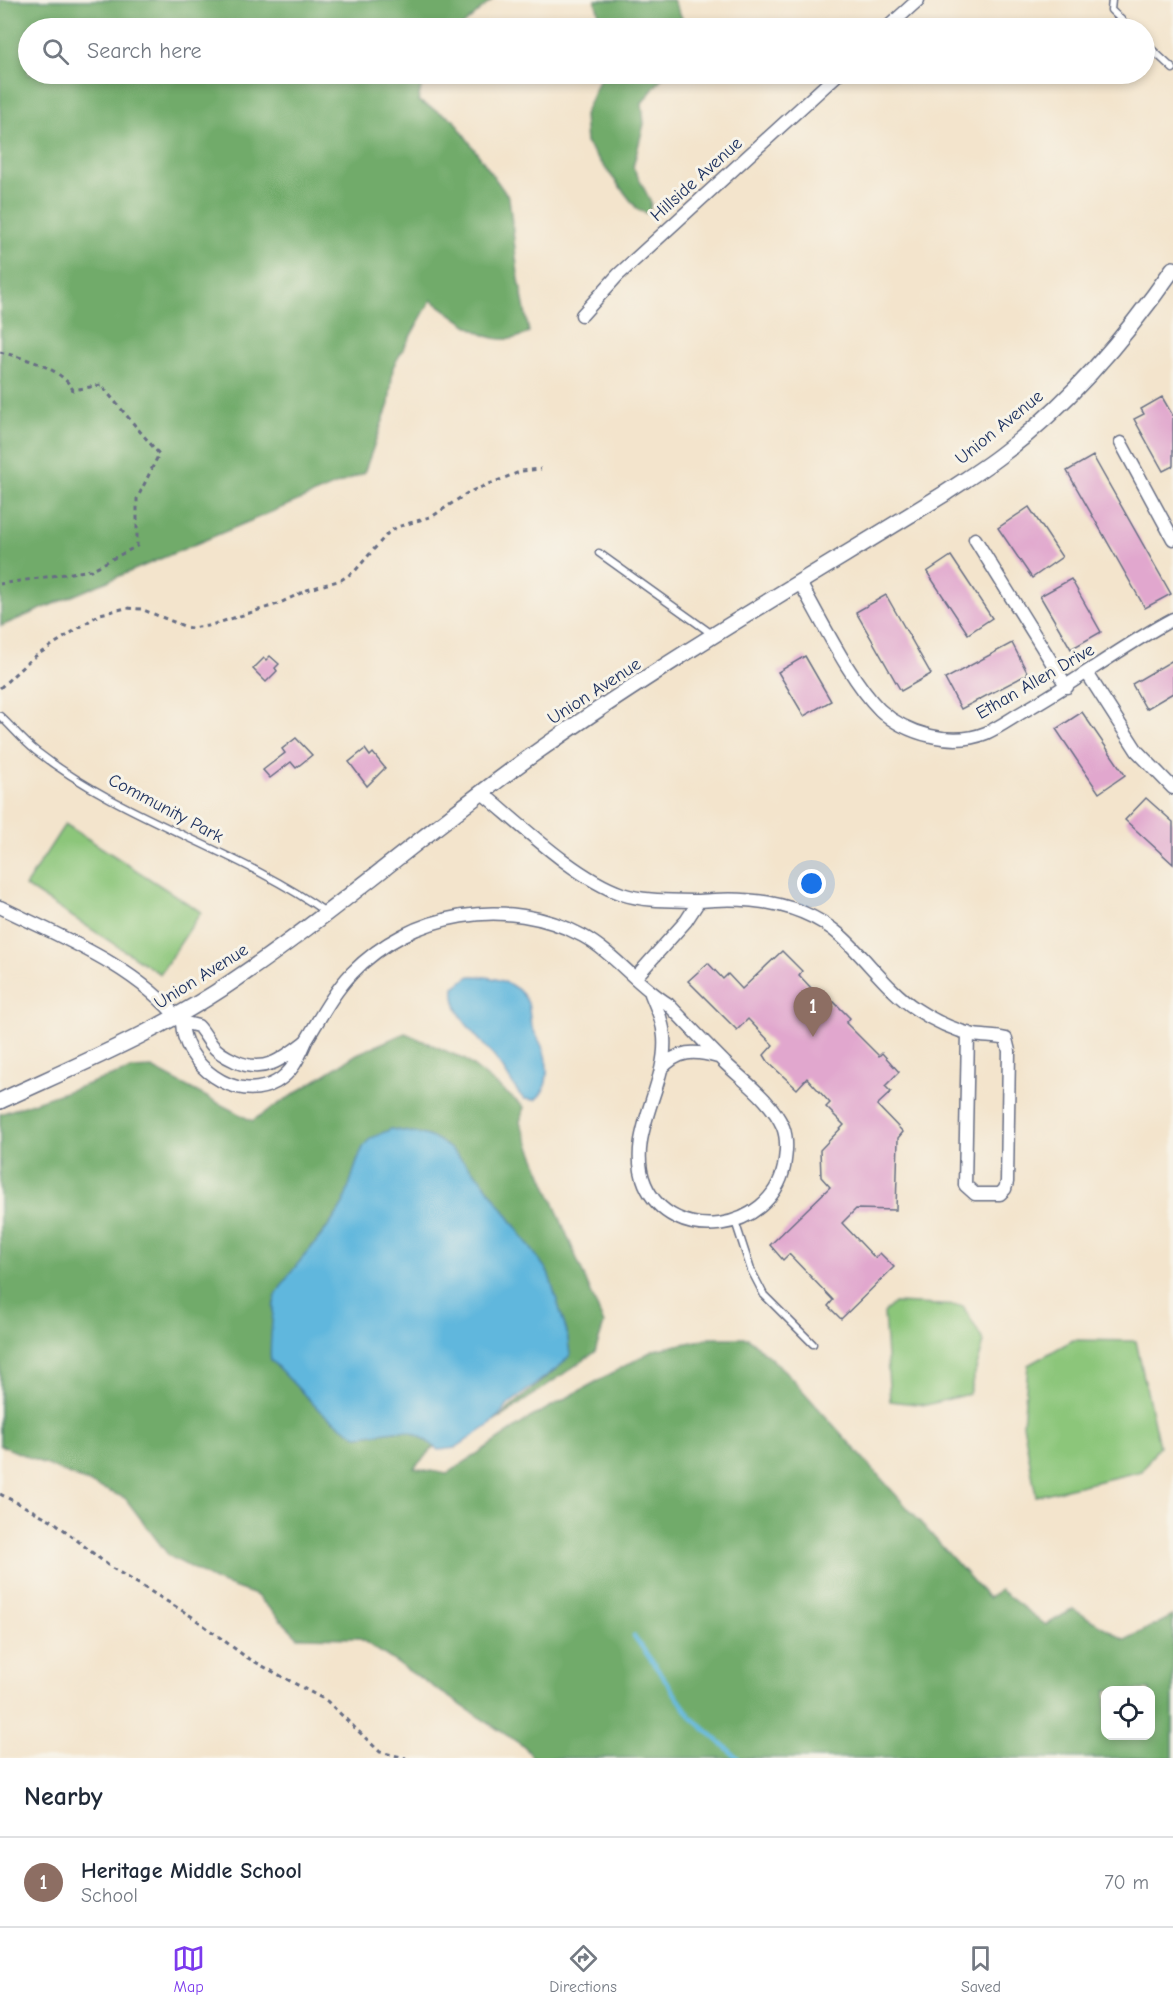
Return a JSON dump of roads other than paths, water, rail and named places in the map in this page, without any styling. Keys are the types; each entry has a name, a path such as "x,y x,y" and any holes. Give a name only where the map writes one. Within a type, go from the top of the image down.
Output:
{"street":[{"path":"898,18 918,0"},
{"name":"Hillside Avenue","path":"582,315 618,275 827,84"},
{"name":"Union Avenue","path":"0,1101 179,1019 327,914 481,792 558,736 944,494 1002,454 1064,400 1110,351 1173,269"},
{"path":"1121,443 1173,539"},
{"path":"975,539 1067,687"},
{"name":"Ethan Allen Drive","path":"800,583 846,662 878,708 906,728 926,735 959,737 985,733 1067,687 1173,619"},
{"path":"1087,673 1137,751 1173,788"},
{"path":"481,792 591,879 622,894 657,900 699,901 737,897 772,903 808,915 841,936 916,1009 936,1021 968,1033 1006,1039 1008,1044 1007,1182 1000,1194 975,1194 964,1185 968,1033"},
{"path":"635,978 686,921 699,901"},
{"path":"0,907 105,961 137,981 179,1019 198,1026 224,1056 250,1067 271,1065 282,1060 306,1041"},
{"path":"179,1019 182,1037 193,1055 220,1081 236,1087 257,1088 276,1082 293,1068 306,1041 336,992 367,958 398,937 453,917 507,914 565,928 584,937 635,978 651,994 668,1004 776,1114 786,1142 781,1178 771,1197 754,1213 735,1221 708,1225 683,1219 664,1207 646,1185 640,1165 642,1141 660,1069 665,1038 661,1017 651,994"},
{"path":"660,1069 670,1059 684,1052 699,1052 719,1057"}],"lane":[{"path":"1112,0 1111,10 1119,18"},
{"path":"1155,52 1173,69"},
{"path":"599,553 715,636"},
{"name":"Community Park","path":"0,716 35,751 74,776 156,823 296,891 327,914"},
{"path":"735,1221 751,1270 764,1295 813,1344"}],"water":[{"path":"470,976 486,977 510,984 527,1001 531,1024 543,1049 547,1069 546,1083 535,1100 524,1099 496,1059 471,1031 458,1010 454,999 454,987"},
{"path":"391,1129 425,1135 438,1140 453,1151 481,1179 548,1272 567,1333 570,1355 562,1364 509,1404 491,1424 455,1448 438,1450 417,1435 400,1431 357,1436 321,1412 271,1360 276,1296 342,1206 364,1146 372,1138"}],"waterway":[{"path":"634,1636 692,1718 738,1758"}],"place":[{"name":"Heritage Middle School","path":"813,1037"}]}
